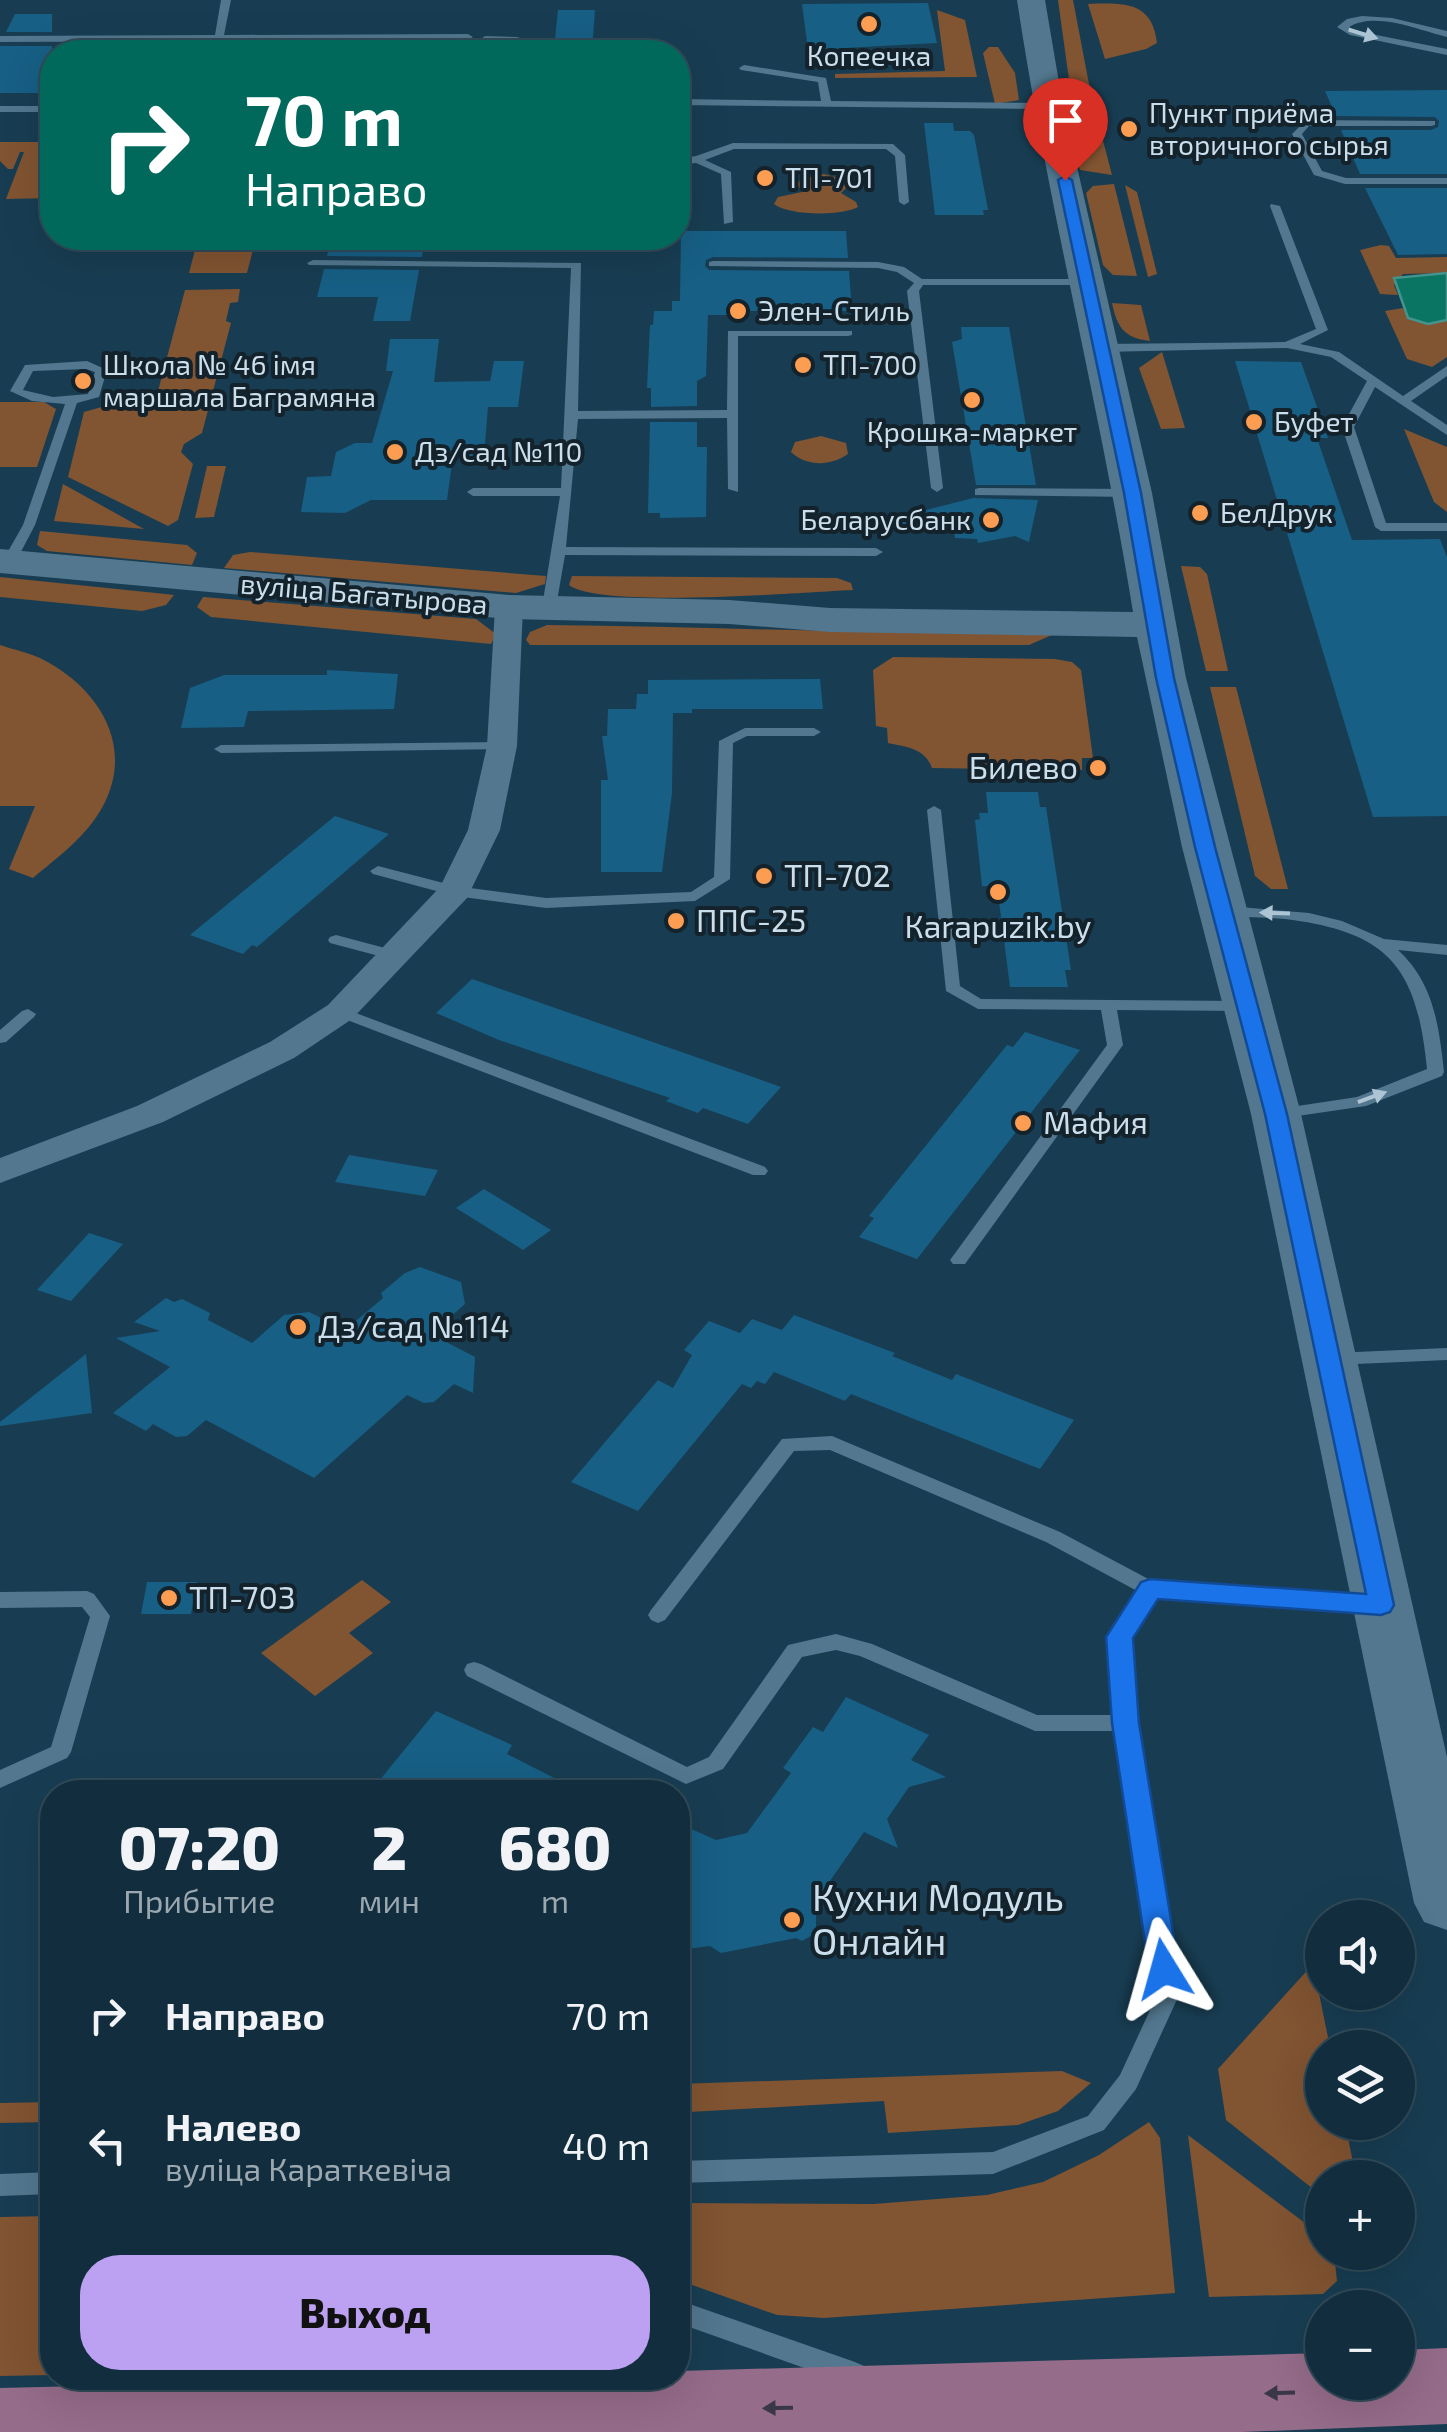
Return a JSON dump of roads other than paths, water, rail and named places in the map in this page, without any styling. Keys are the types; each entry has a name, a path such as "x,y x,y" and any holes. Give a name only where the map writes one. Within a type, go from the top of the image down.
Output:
{"main road":[{"path":"0,2427 450,2422 1447,2386"}],"street":[{"path":"1031,0 1048,106 1156,612 1165,678 1276,1114 1447,1904"},
{"name":"вуліца Багатырова","path":"5,561 530,607 729,612 830,620 1156,612"},
{"path":"0,1170 150,1114 282,1050 340,1012 455,892 484,830 502,746 504,651 530,607"}],"lane":[{"path":"219,38 226,0"},
{"path":"1447,34 1370,17 1345,21 1342,26 1353,34 1447,52"},
{"path":"0,39 468,37"},
{"path":"486,40 518,40"},
{"path":"744,68 823,80 826,102"},
{"path":"690,102 1048,106"},
{"path":"0,109 40,109"},
{"path":"1430,123 1306,123 1297,134 1318,173 1346,182 1447,181"},
{"path":"701,162 716,150 732,146 890,146 900,155 904,202"},
{"path":"690,162 726,172 728,222"},
{"path":"1275,206 1322,330 1287,345"},
{"path":"313,263 577,265 572,416 559,552 530,607"},
{"path":"713,264 878,265 900,269 920,282 1087,282"},
{"path":"920,282 913,290 937,488"},
{"path":"734,489 732,333 848,333"},
{"path":"1102,348 1287,345 1335,354 1447,431"},
{"path":"0,396 71,403 93,397 102,370 87,365 29,368 24,372 18,395"},
{"path":"1405,400 1447,370"},
{"path":"1374,379 1348,427 1381,527 1447,527"},
{"path":"5,561 29,525 71,403"},
{"path":"572,416 731,414"},
{"path":"473,492 564,492"},
{"path":"979,492 1132,493"},
{"path":"559,552 876,552"},
{"path":"378,871 455,892 546,903 695,896 722,879 726,740 745,732 814,732"},
{"path":"222,749 502,746"},
{"path":"934,810 952,988 978,1004 1249,1006"},
{"path":"1224,911 1305,914 1384,944 1447,950"},
{"path":"336,940 394,955"},
{"path":"1276,1114 1360,1102 1436,1072 1432,1035 1419,986 1384,944"},
{"path":"958,1260 1115,1045 1108,1005"},
{"path":"340,1012 759,1171"},
{"path":"0,1038 28,1014"},
{"path":"1327,1359 1447,1354"},
{"path":"658,1615 789,1444 832,1443 1053,1537 1150,1589 1381,1605"},
{"path":"690,2172 993,2163 1096,2123 1128,2082 1168,1995 1126,1723 1120,1637 1150,1589"},
{"path":"0,1600 87,1599 100,1616 60,1752 0,1780"},
{"path":"474,1670 686,1776 716,1763 795,1651 836,1642 866,1650 1035,1723 1126,1723"},
{"path":"0,2184 40,2184"},
{"path":"690,2316 946,2405"}],"place":[{"name":"Копеечка","path":"869,24"},
{"name":"Пункт приёма вторичного сырья","path":"1129,129"},
{"name":"ТП-701","path":"765,178"},
{"name":"Элен-Стиль","path":"738,311"},
{"name":"ТП-700","path":"803,365"},
{"name":"Школа № 46 імя маршала Баграмяна","path":"83,381"},
{"name":"Крошка-маркет","path":"972,400"},
{"name":"Буфет","path":"1254,422"},
{"name":"Дз/сад №110","path":"395,452"},
{"name":"БелДрук","path":"1200,513"},
{"name":"Беларусбанк","path":"991,520"},
{"name":"Билево","path":"1098,768"},
{"name":"ТП-702","path":"764,876"},
{"name":"Кarapuzik.by","path":"998,892"},
{"name":"ППС-25","path":"676,921"},
{"name":"Мафия","path":"1023,1123"},
{"name":"Дз/сад №114","path":"298,1327"},
{"name":"ТП-703","path":"169,1598"},
{"name":"Кухни Модуль Онлайн","path":"792,1920"}]}
